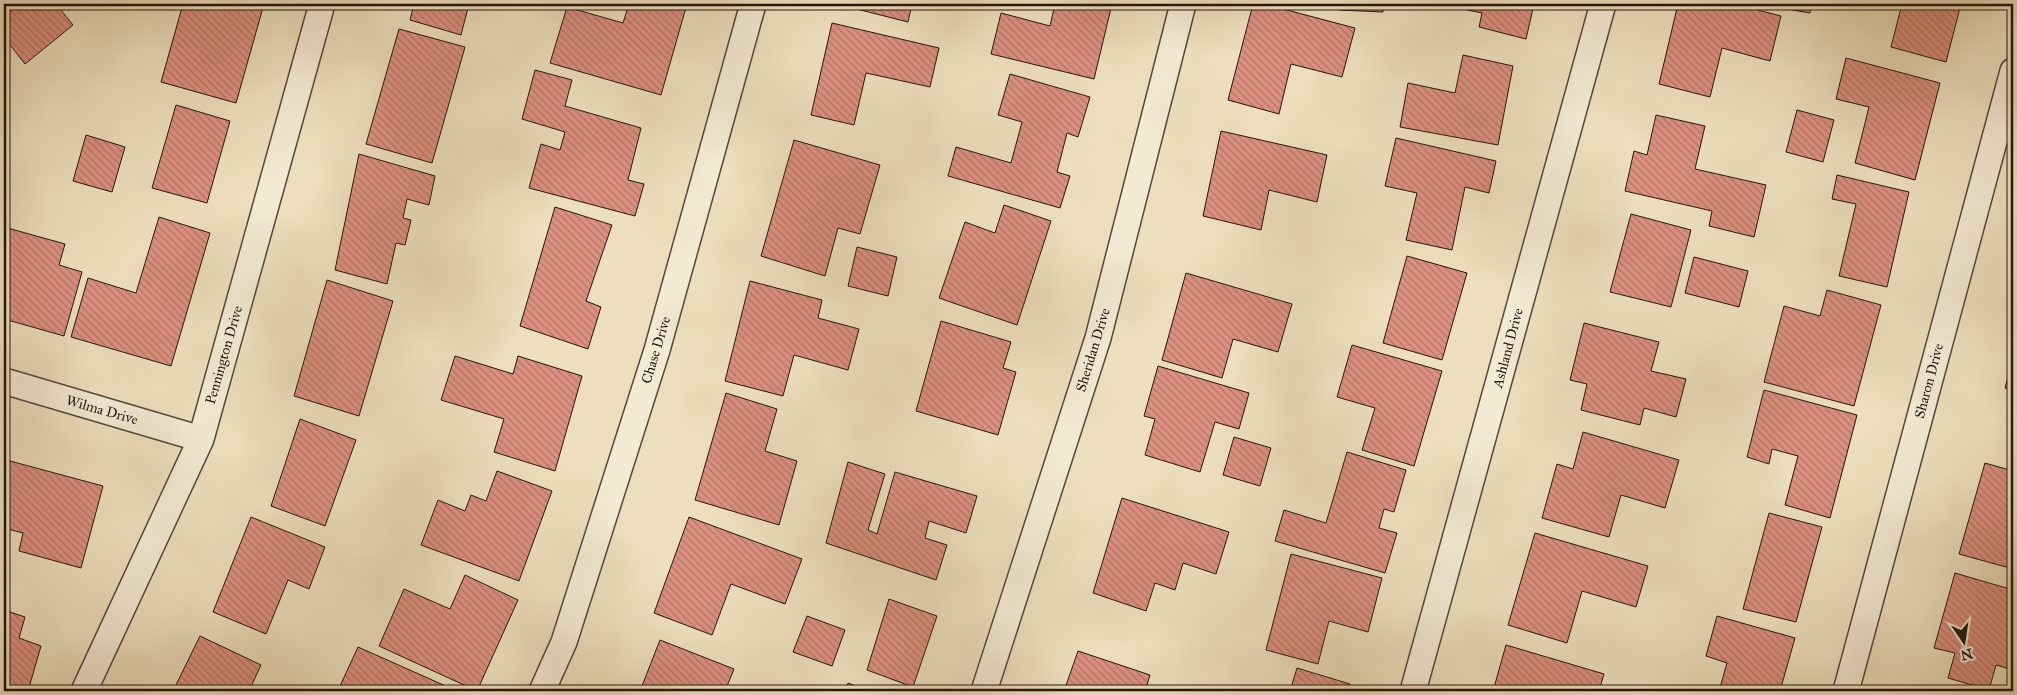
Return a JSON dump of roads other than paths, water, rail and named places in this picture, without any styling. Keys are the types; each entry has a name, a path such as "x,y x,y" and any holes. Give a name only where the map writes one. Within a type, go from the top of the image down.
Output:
{"street":[{"name":"Pennington Drive","path":"84,691 201,439 322,4"},
{"name":"Chase Drive","path":"542,691 564,642 657,350 752,4"},
{"name":"Sheridan Drive","path":"984,691 1098,338 1183,4"},
{"name":"Ashland Drive","path":"1413,691 1603,4"},
{"name":"Sharon Drive","path":"1846,691 2013,71"},
{"name":"Wilma Drive","path":"4,381 201,439"}]}
